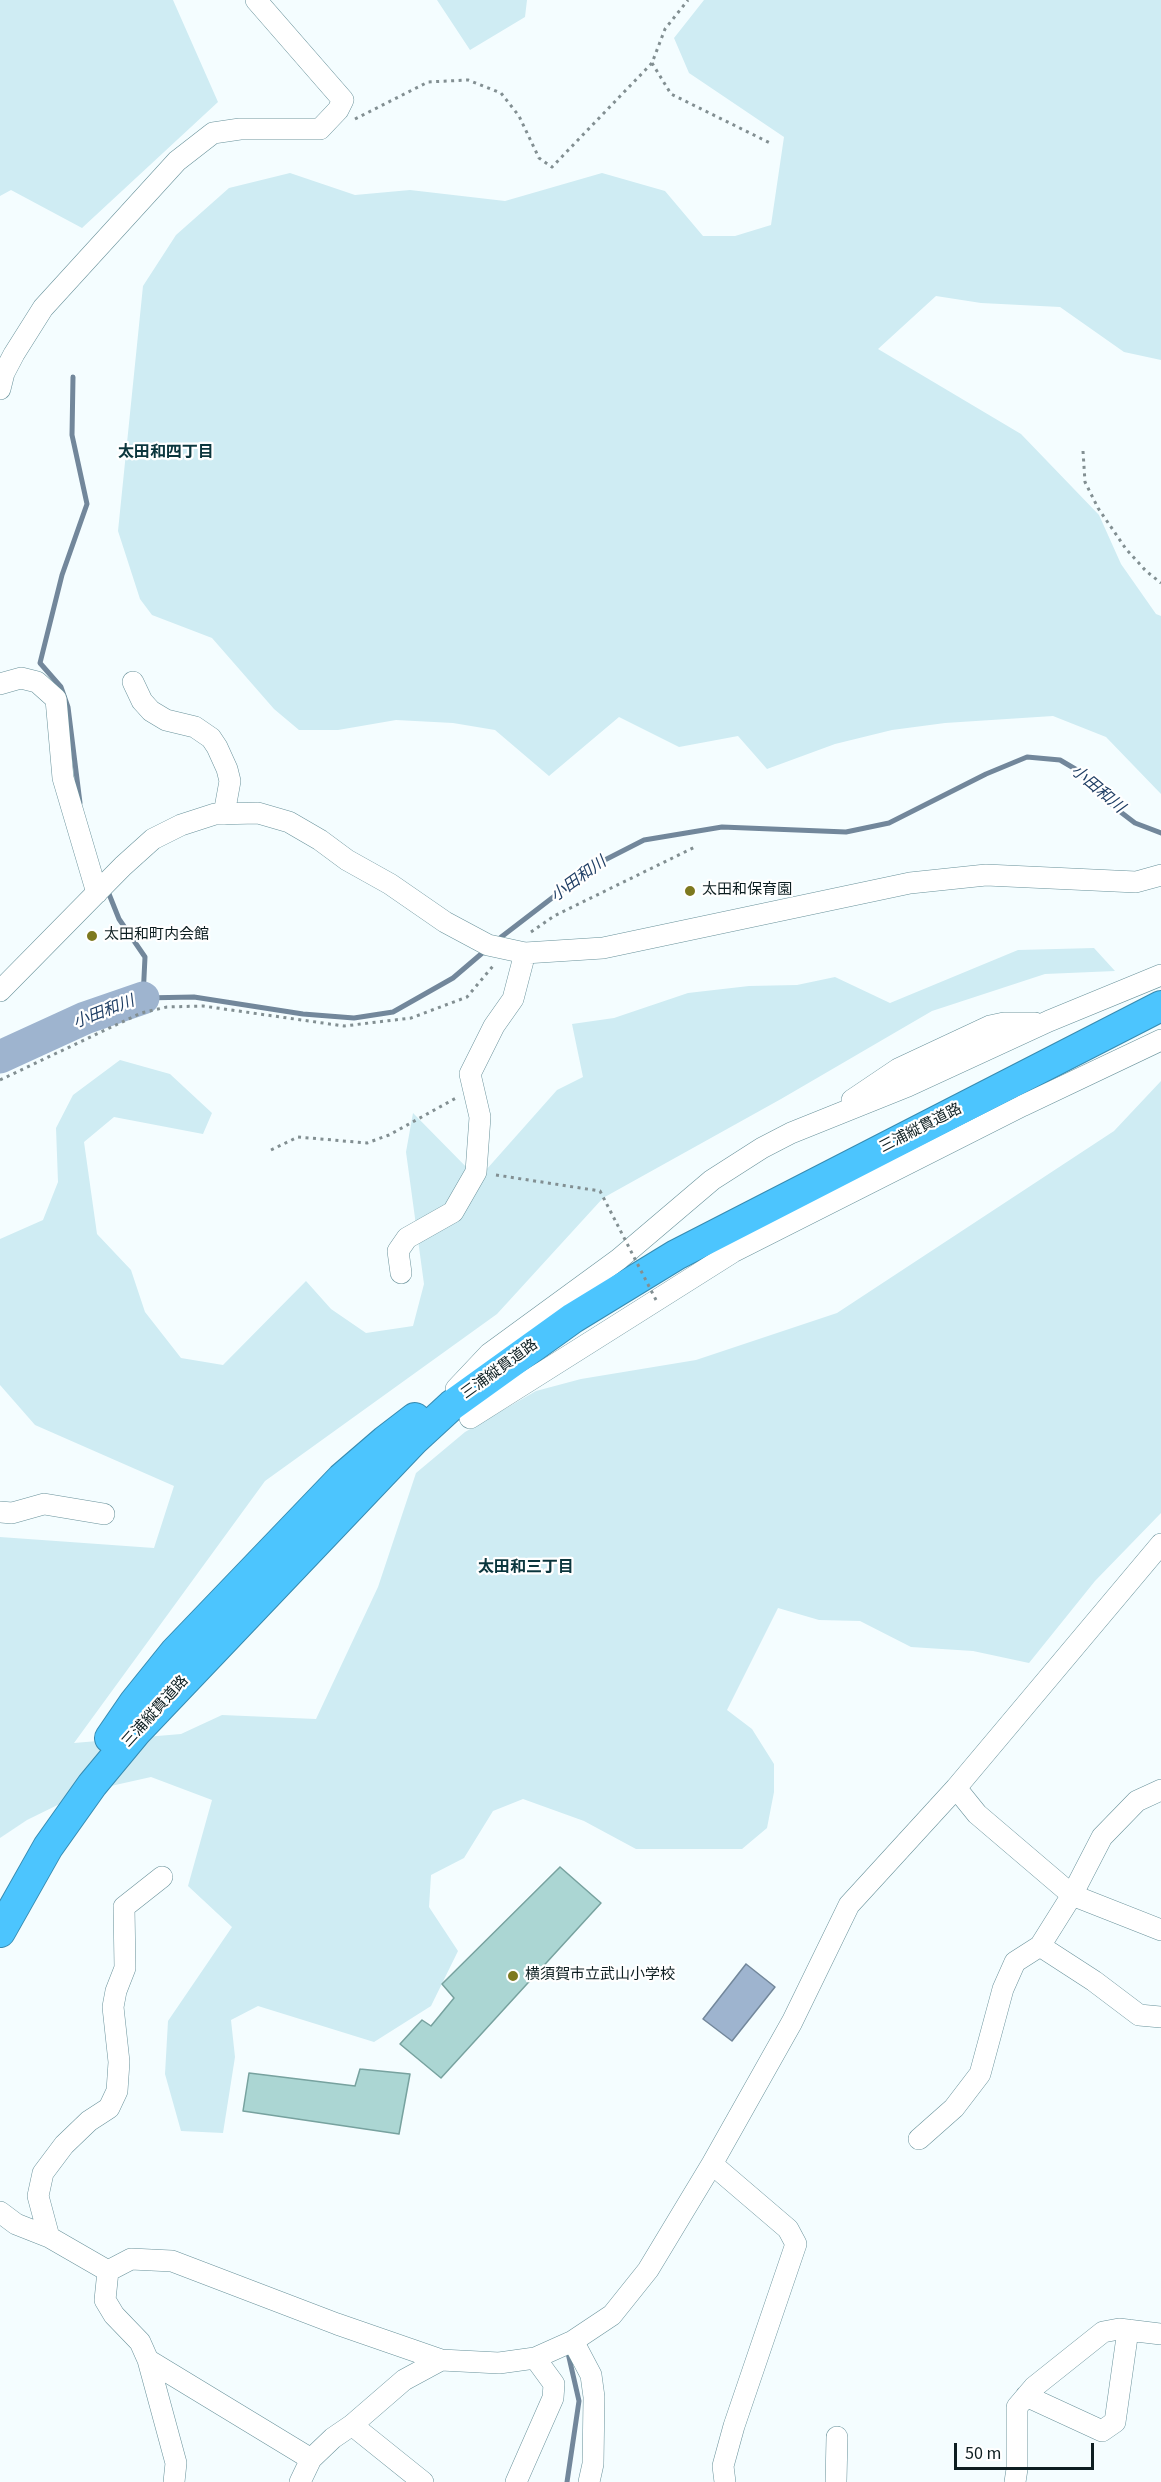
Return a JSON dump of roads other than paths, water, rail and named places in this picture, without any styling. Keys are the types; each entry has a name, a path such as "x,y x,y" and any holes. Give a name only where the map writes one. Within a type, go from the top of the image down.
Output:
{"highway":[{"name":"三浦縦貫道路","path":"0,1910 40,1840 134,1703 175,1652 342,1478 385,1441 568,1309 671,1246 1161,994"},
{"name":"三浦縦貫道路","path":"0,1931 48,1847 92,1785 136,1732 414,1440 452,1405 573,1318 676,1255 1161,1006"}],"street":[{"path":"0,389 4,373 14,354 43,308 177,161 213,133 240,129 320,129 338,110 344,100 256,0"},
{"path":"0,684 21,678 37,682 56,699 63,778 97,894"},
{"path":"133,682 142,701 151,711 166,720 195,727 211,738 227,769 230,781 224,814"},
{"path":"0,990 153,839 181,825 215,814 258,813 289,822 390,885 444,922 488,945 516,951 603,948 910,883 986,875 1136,882 1161,875"},
{"path":"401,1274 398,1251 407,1238 453,1212 476,1172 480,1116 470,1074 494,1026 513,999 516,951"},
{"path":"456,1389 489,1353 619,1259 712,1180 777,1140 908,1086 1049,1021 1161,975"},
{"path":"470,1418 733,1252 1022,1106 1161,1040"},
{"path":"0,1512 12,1513 44,1504 104,1514"},
{"path":"108,2271 131,2259 172,2261 337,2324 441,2360 499,2363 535,2358 573,2341 612,2315 648,2270 712,2164 792,2022 849,1905 956,1788 1161,1544"},
{"path":"956,1788 977,1815 1072,1895 1161,1930"},
{"path":"919,2139 954,2108 980,2074 1003,1989 1015,1962 1040,1946 1072,1895 1102,1836 1137,1801 1161,1790"},
{"path":"49,2237 38,2196 43,2173 64,2145 89,2121 109,2108 117,2091 119,2062 113,2007 116,1991 125,1968 124,1907 162,1877"},
{"path":"1040,1946 1094,1981 1139,2016 1161,2017"},
{"path":"712,2164 788,2229 796,2244 734,2426 723,2466 724,2482"},
{"path":"0,2212 16,2224 49,2237 108,2271"},
{"path":"108,2271 105,2300 114,2315 140,2342 148,2360 176,2463 174,2482"},
{"path":"1016,2482 1017,2407 1034,2387 1103,2332 1119,2329 1161,2334"},
{"path":"1026,2396 1102,2431 1116,2422 1128,2330"},
{"path":"573,2341 591,2375 594,2397 593,2464 589,2482"},
{"path":"516,2482 553,2398 554,2384 535,2358"},
{"path":"148,2360 311,2459"},
{"path":"300,2482 311,2459 333,2438 352,2425 404,2380 441,2360"},
{"path":"352,2425 423,2482"},
{"path":"836,2482 837,2437"}],"waterway":[{"path":"73,377 72,435 87,504 62,575 40,663 61,687 68,707 80,803"},
{"name":"小田和川","path":"496,941 595,865 644,840 722,827 846,832 889,823 986,774 1027,757 1060,760 1077,770 1102,792 1114,807 1135,823 1161,833"},
{"name":"小田和川","path":"107,889 119,919 145,957 143,998 194,997 303,1014 354,1018 393,1012 453,978 487,949"},
{"name":"小田和川","path":"0,1057 85,1018 143,998"},
{"path":"567,2482 579,2401 568,2353"}],"place":[{"name":"太田和保育園","path":"690,891"},
{"name":"太田和町内会館","path":"92,936"},
{"name":"横須賀市立武山小学校","path":"513,1976"}],"district":[{"name":"太田和四丁目","path":"166,453"},
{"name":"太田和三丁目","path":"526,1568"}]}
